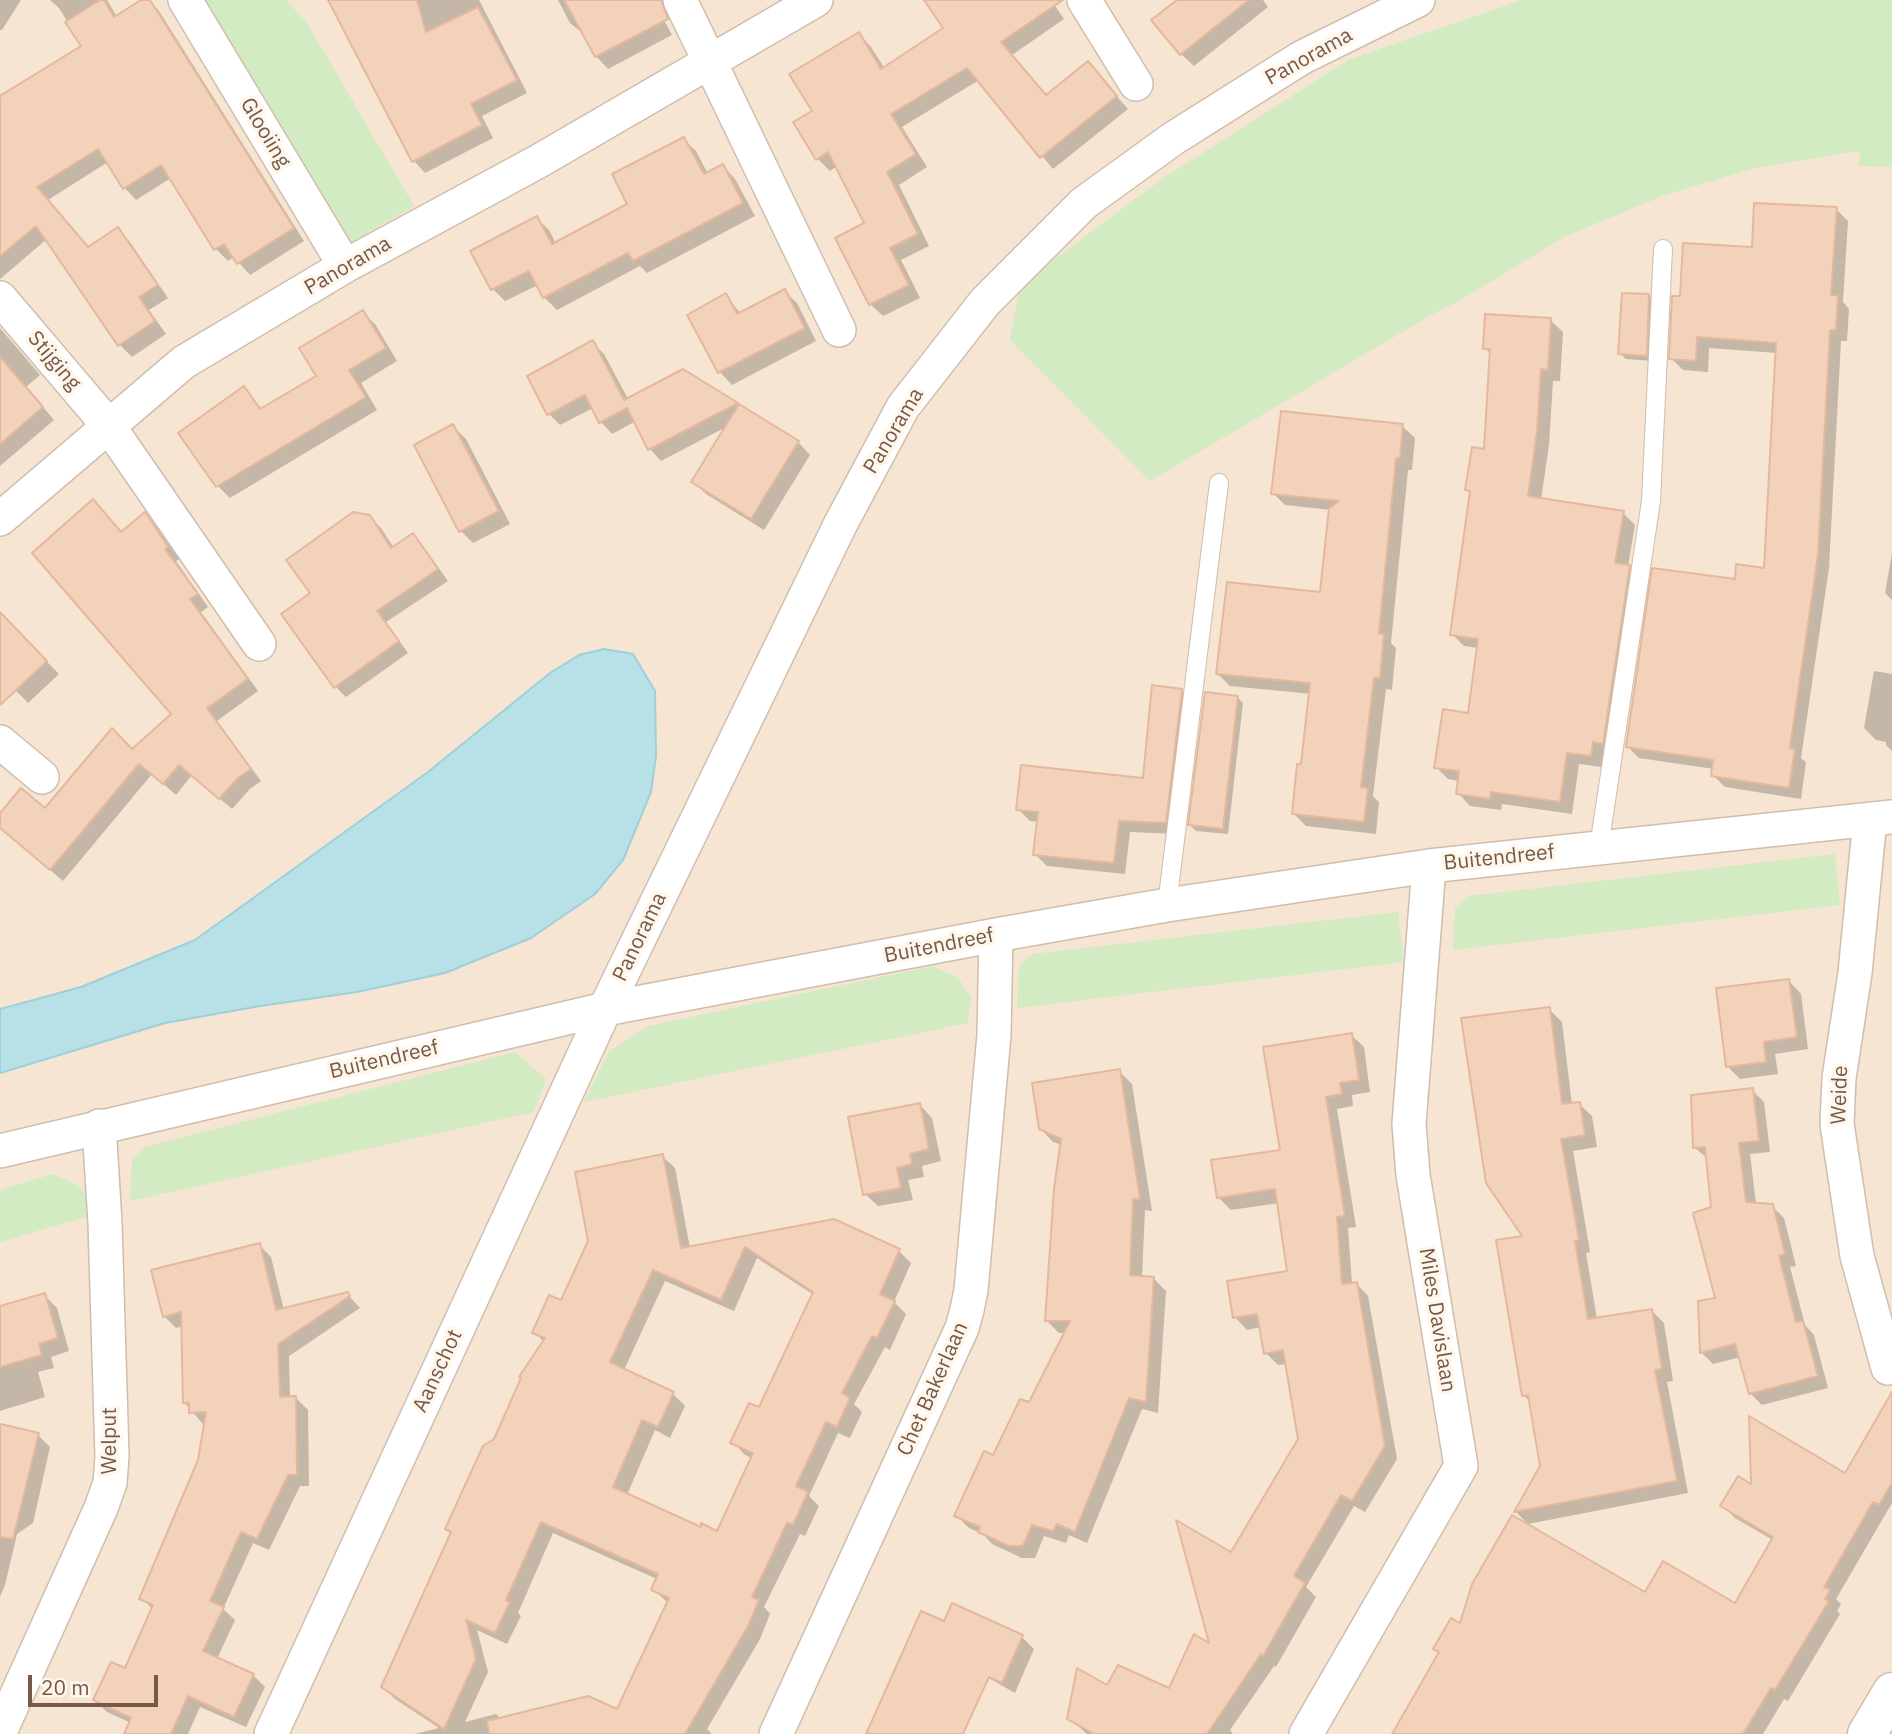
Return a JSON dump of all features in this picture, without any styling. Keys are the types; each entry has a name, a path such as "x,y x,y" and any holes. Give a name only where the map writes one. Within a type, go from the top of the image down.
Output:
{"street":[{"name":"Glooiing","path":"185,0 345,266"},
{"path":"680,0 839,330"},
{"name":"Panorama","path":"0,519 184,362 345,266 528,167 816,0"},
{"path":"1083,0 1136,85"},
{"name":"Panorama","path":"605,1009 840,525 903,407 985,302 1084,203 1174,138 1301,58 1418,0"},
{"name":"Stijging","path":"0,298 108,425"},
{"path":"108,425 259,643"},
{"path":"0,743 42,778"},
{"name":"Buitendreef","path":"0,1151 605,1009 996,935 1167,905 1429,866 1881,818"},
{"name":"Weide","path":"1881,818 1854,973 1839,1078 1837,1124 1857,1256 1888,1368"},
{"name":"Miles Davislaan","path":"1306,1734 1461,1466 1413,1175 1409,1124 1429,866"},
{"name":"Chet Bakerlaan","path":"776,1734 962,1328 967,1310 993,1049 996,935"},
{"name":"Aanschot","path":"271,1734 605,1009"},
{"name":"Welput","path":"0,1732 102,1508 110,1483 112,1456 105,1223 99,1126"},
{"path":"1867,1734 1892,1692"}],"lane":[{"path":"1599,846 1651,501 1663,249"},
{"path":"1167,905 1219,483"}],"shaded area":[{"path":"0,0 1892,0 1892,1734 0,1734"}],"green space":[{"path":"205,0 286,0 307,23 414,206 348,244"},
{"path":"1522,0 1892,0 1892,167 1859,166 1860,151 1755,168 1662,196 1564,237 1150,481 1010,340 1020,285 1162,179 1350,59"},
{"path":"1835,854 1840,905 1453,950 1455,908 1469,896"},
{"path":"1398,912 1404,962 1017,1008 1019,966 1032,954"},
{"path":"933,966 958,978 971,997 968,1023 584,1102 608,1052 648,1026"},
{"path":"514,1052 546,1079 534,1112 130,1201 132,1159 145,1147"},
{"path":"52,1174 74,1183 90,1195 89,1216 0,1242 0,1190"}],"water":[{"path":"604,649 633,654 655,691 656,756 651,792 623,860 595,894 531,938 445,973 357,992 165,1023 0,1073 0,1009 81,987 195,940 428,772 550,673 579,655"}],"building":[{"path":"104,0 114,17 141,0 150,0 294,228 237,264 224,244 214,250 161,165 123,189 98,149 37,187 88,247 118,227 158,285 139,297 155,321 118,346 36,226 0,256 0,96 81,46 65,22"},
{"path":"328,0 417,0 426,32 478,7 517,80 471,104 482,125 412,162"},
{"path":"564,0 661,0 668,19 595,57"},
{"path":"924,0 1063,0 1001,42 1046,95 1088,61 1117,96 1040,158 967,68 891,114 916,154 887,172 918,234 890,248 909,285 869,305 835,238 864,223 828,152 816,160 793,122 812,111 789,74 859,32 881,69 943,28"},
{"path":"1177,0 1249,0 1180,55 1151,20"},
{"path":"684,137 704,174 723,164 743,203 633,261 628,253 543,298 529,271 491,290 470,251 537,216 552,244 627,204 612,174"},
{"path":"1754,203 1837,207 1831,295 1838,295 1836,330 1830,330 1818,555 1790,748 1795,749 1789,788 1711,776 1713,760 1626,747 1652,568 1735,579 1736,564 1764,568 1776,343 1697,337 1696,361 1669,359 1672,296 1680,296 1683,243 1752,247"},
{"path":"785,289 805,328 718,373 687,315 726,293 737,314"},
{"path":"1622,293 1649,294 1647,356 1618,354"},
{"path":"363,310 386,348 349,370 366,397 216,487 178,433 244,386 260,409 316,376 299,348"},
{"path":"1485,314 1551,318 1548,370 1541,369 1537,432 1528,496 1624,511 1615,563 1630,565 1603,744 1593,742 1591,756 1567,753 1560,802 1491,792 1490,799 1456,794 1459,771 1434,768 1443,709 1468,713 1478,639 1450,635 1470,491 1465,490 1472,447 1484,449 1490,349 1483,349"},
{"path":"593,340 624,400 683,369 738,403 648,450 627,408 599,423 585,395 547,415 527,376"},
{"path":"0,357 43,407 0,444"},
{"path":"739,404 799,441 751,519 691,482"},
{"path":"1281,411 1403,424 1400,458 1396,458 1379,634 1384,634 1380,678 1374,678 1361,787 1368,788 1364,822 1292,814 1297,764 1301,764 1310,683 1216,674 1227,582 1320,592 1329,508 1339,501 1271,494"},
{"path":"453,424 499,511 459,532 414,445"},
{"path":"93,499 121,532 145,512 168,547 165,549 198,594 190,599 248,679 207,708 251,769 239,777 219,799 179,765 163,784 139,764 50,870 0,828 0,813 21,788 45,808 112,728 132,749 171,714 32,553"},
{"path":"353,512 370,515 391,548 413,533 438,569 377,611 399,641 334,688 281,614 310,593 286,560"},
{"path":"0,612 47,661 0,705"},
{"path":"1152,685 1182,689 1166,823 1119,821 1114,863 1033,855 1038,812 1016,810 1021,765 1143,778"},
{"path":"1205,692 1238,696 1223,829 1188,825"},
{"path":"1789,979 1797,1037 1764,1042 1766,1062 1726,1067 1716,988"},
{"path":"1550,1007 1562,1104 1580,1102 1585,1135 1561,1139 1579,1240 1575,1241 1588,1319 1652,1309 1662,1369 1655,1370 1677,1481 1514,1512 1540,1466 1528,1395 1522,1396 1496,1240 1522,1236 1486,1183 1461,1018"},
{"path":"1352,1033 1359,1080 1340,1083 1342,1094 1326,1097 1345,1216 1337,1217 1342,1284 1357,1282 1385,1446 1352,1501 1341,1495 1294,1576 1305,1583 1263,1656 1261,1654 1207,1734 1094,1734 1067,1719 1077,1668 1107,1685 1118,1665 1169,1688 1194,1634 1209,1643 1176,1520 1231,1552 1298,1439 1283,1350 1264,1354 1257,1314 1233,1318 1227,1281 1287,1271 1275,1189 1217,1198 1211,1160 1280,1150 1263,1047"},
{"path":"1120,1069 1140,1199 1133,1199 1130,1275 1154,1277 1146,1402 1129,1398 1075,1532 1057,1524 1053,1531 1032,1525 1023,1546 1009,1546 978,1532 980,1527 954,1516 984,1451 993,1455 1020,1399 1029,1402 1070,1321 1045,1321 1054,1189 1061,1139 1039,1129 1032,1083"},
{"path":"1753,1088 1759,1141 1739,1143 1746,1202 1773,1204 1785,1254 1779,1256 1796,1322 1803,1321 1818,1376 1749,1394 1735,1344 1700,1353 1698,1301 1715,1298 1693,1213 1711,1207 1705,1147 1693,1148 1691,1095"},
{"path":"920,1103 929,1149 910,1154 912,1164 897,1168 901,1188 863,1195 848,1117"},
{"path":"663,1154 681,1248 834,1219 900,1249 880,1294 895,1301 877,1338 872,1336 842,1393 850,1398 837,1427 826,1422 796,1486 808,1492 793,1525 787,1523 752,1597 759,1600 748,1626 685,1734 489,1734 487,1721 588,1696 617,1709 669,1598 651,1590 658,1574 541,1522 506,1600 510,1602 495,1633 466,1620 476,1659 444,1729 381,1687 451,1532 445,1529 483,1446 494,1439 521,1378 519,1377 545,1338 532,1333 549,1295 561,1300 588,1241 575,1172","holes":["745,1247 813,1292 759,1407 749,1403 730,1443 753,1453 717,1531 701,1523 701,1527 613,1487 642,1420 658,1427 674,1392 610,1362 653,1270 721,1300"]},
{"path":"260,1243 276,1310 348,1292 350,1296 278,1344 280,1397 296,1396 297,1475 288,1475 257,1539 241,1532 210,1601 224,1607 203,1651 254,1674 234,1717 188,1696 171,1734 124,1734 131,1718 93,1700 111,1662 125,1668 153,1605 139,1599 198,1460 206,1412 189,1413 189,1403 183,1403 181,1312 163,1317 151,1270"},
{"path":"45,1293 58,1338 39,1344 42,1355 0,1367 0,1306"},
{"path":"1892,1392 1892,1483 1879,1505 1873,1502 1824,1587 1830,1590 1825,1599 1829,1601 1775,1690 1771,1688 1743,1734 1392,1734 1439,1652 1433,1649 1451,1618 1460,1623 1472,1584 1512,1515 1645,1592 1663,1561 1735,1603 1773,1537 1720,1506 1738,1476 1751,1484 1749,1416 1845,1473"},
{"path":"0,1424 39,1433 13,1539 0,1537"},
{"path":"952,1603 1023,1635 1002,1683 989,1677 963,1734 866,1734 921,1611 944,1621"}]}
